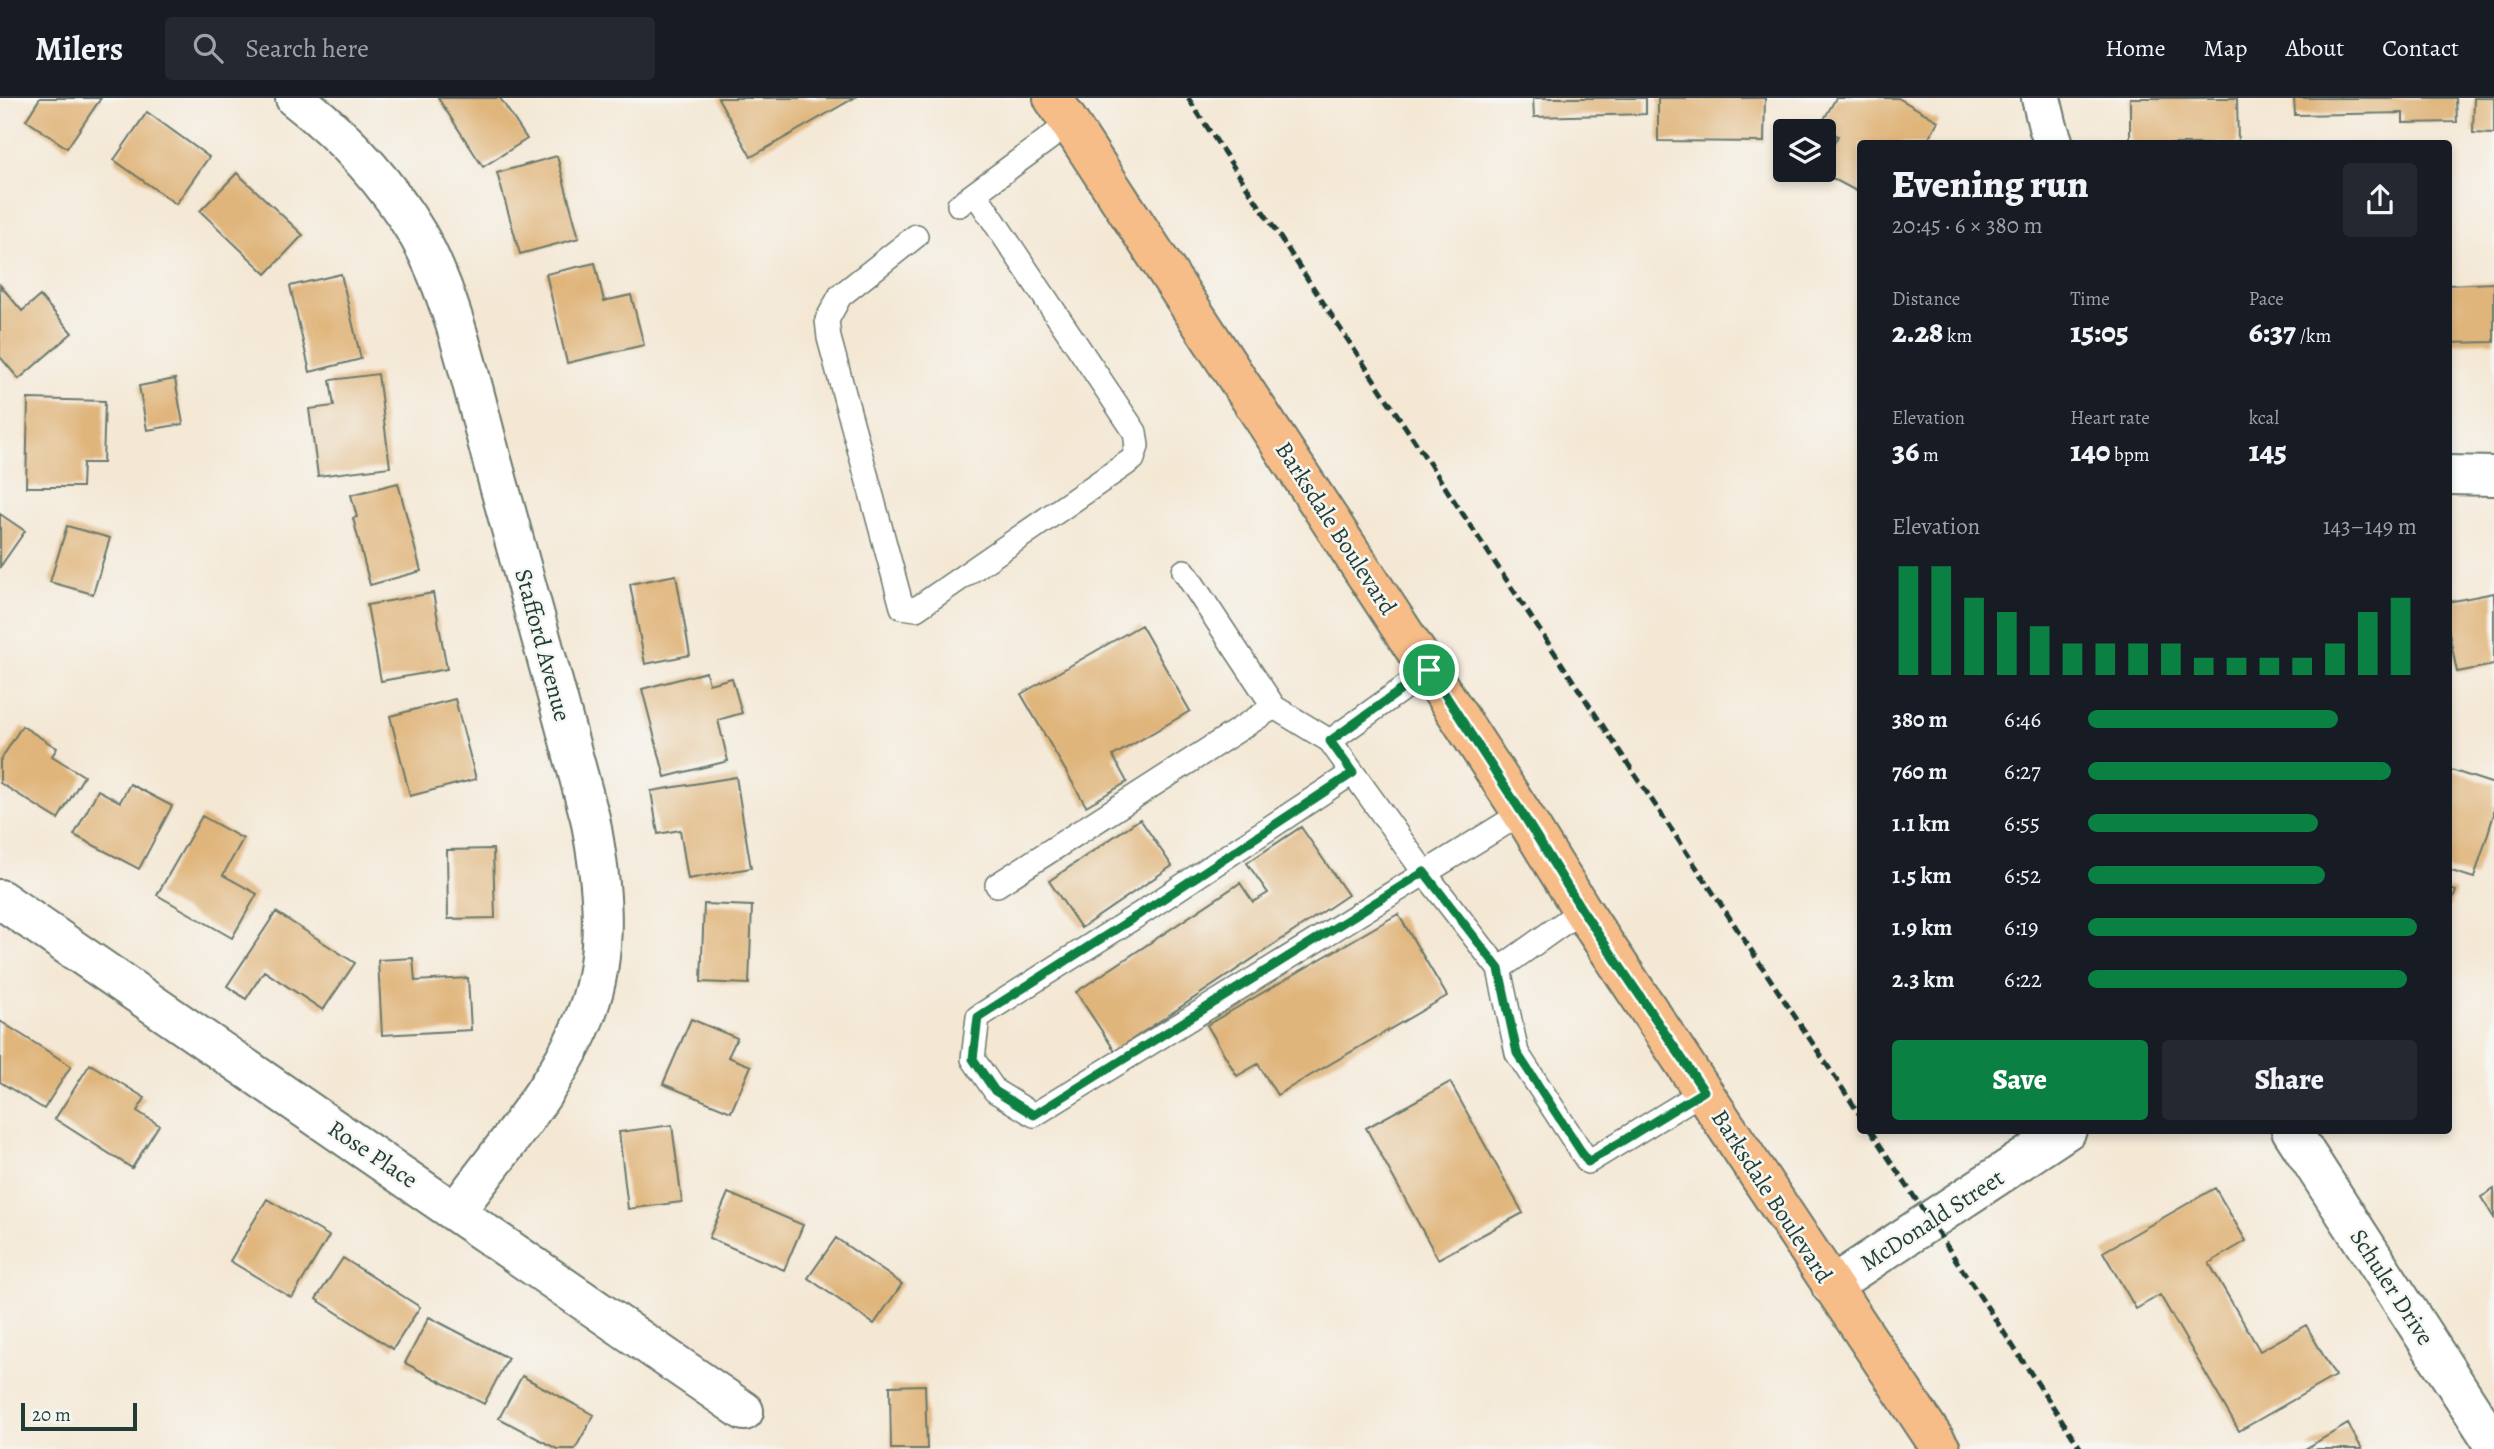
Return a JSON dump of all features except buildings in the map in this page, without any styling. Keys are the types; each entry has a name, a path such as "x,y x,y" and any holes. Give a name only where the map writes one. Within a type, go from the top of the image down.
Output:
{"main road":[{"name":"Barksdale Boulevard","path":"1062,111 1429,670 1582,910 1941,1449"}],"street":[{"name":"Stafford Avenue","path":"295,98 328,123 393,198 418,236 441,286 474,392 584,795 597,857 602,910 600,946 588,1009 566,1055 534,1105 456,1211"},
{"path":"2041,98 2053,140"},
{"path":"2452,475 2494,476"},
{"name":"Rose Place","path":"0,899 744,1411"},
{"name":"McDonald Street","path":"1831,1286 2061,1134"},
{"name":"Schuler Drive","path":"2294,1134 2494,1444"}],"lane":[{"path":"916,236 840,296 827,320 829,338 902,607 916,608 1133,459 1137,446 1135,432 967,199 1062,111"},
{"path":"1184,571 1274,707 1330,741 1424,872 1499,969 1517,1053 1588,1162 1704,1091"},
{"path":"1330,741 1429,670"},
{"path":"997,885 1274,707"},
{"path":"1353,773 978,1017 973,1059 995,1091 1034,1115 1522,813"},
{"path":"1499,969 1582,910"}],"railway":[{"path":"1188,98 1857,1110"},
{"path":"1873,1134 2081,1449"}],"route":[{"path":"1429,670 1582,910 1704,1091 1588,1162 1517,1053 1499,969 1424,872 1034,1115 995,1091 973,1059 978,1017 1353,773 1330,741 1429,670"}]}
